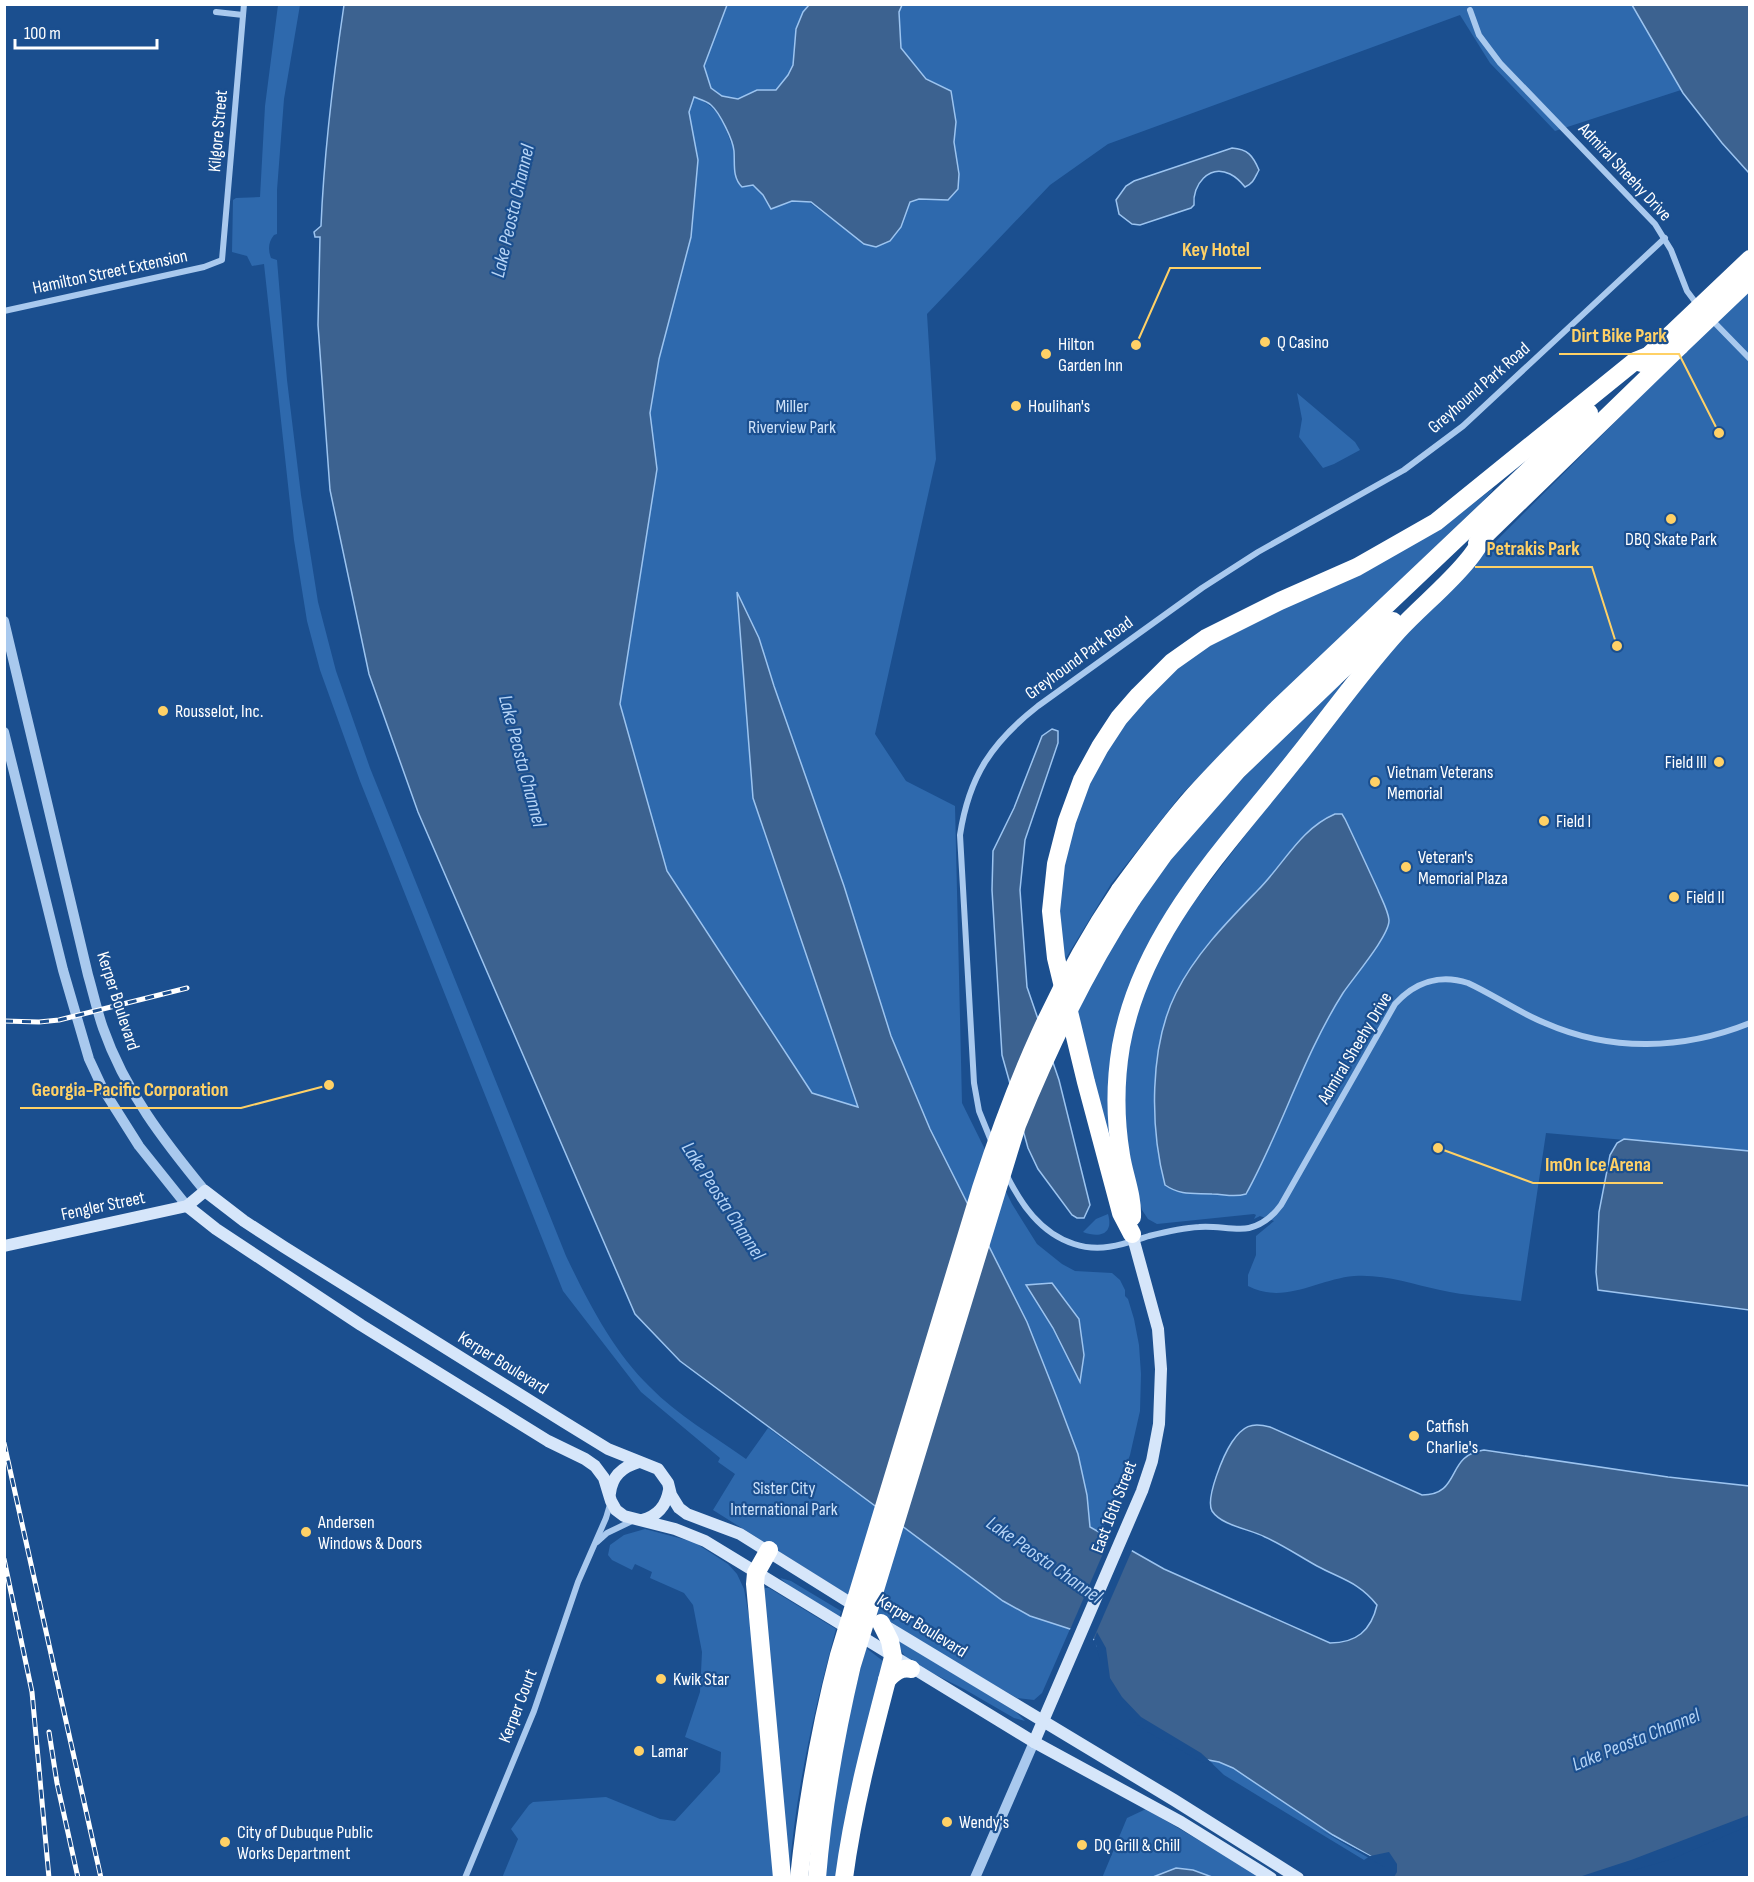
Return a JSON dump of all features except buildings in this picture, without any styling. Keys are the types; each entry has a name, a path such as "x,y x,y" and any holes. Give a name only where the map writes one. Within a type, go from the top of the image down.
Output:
{"highway":[{"path":"799,1878 813,1771 824,1710 984,1178 1004,1116 1053,1004 1097,925 1164,854 1237,771 1486,534 1675,340 1749,259"},
{"path":"1134,1238 1121,1213 1086,1082 1056,958 1051,911 1056,864 1067,821 1082,780 1100,747 1119,718 1172,662 1206,638 1280,601 1357,567 1436,522 1635,361 1675,340 1749,279"},
{"path":"817,1878 824,1800 835,1734 852,1665 1017,1125 1043,1060 1126,894 1167,828 1230,757 1275,711 1650,355"},
{"path":"1134,1238 1133,1210 1117,1128 1118,1071 1125,1026 1131,1005 1157,943 1171,919 1210,867 1362,674 1397,632 1468,560 1486,534"},
{"path":"769,1550 756,1573 755,1584 782,1878"},
{"path":"844,1878 849,1836 893,1657 890,1641 881,1623"},
{"path":"887,1680 897,1670 911,1668"}],"main road":[{"name":"Fengler Street","path":"4,1246 187,1206 205,1191"},
{"name":"Kerper Boulevard","path":"205,1191 244,1221 351,1290 608,1449 658,1469 664,1476 679,1508 687,1514 740,1534 769,1550 881,1623 1174,1800 1298,1878"},
{"path":"187,1206 216,1229 353,1320 548,1441 595,1466 604,1478 610,1498 620,1513 689,1534 725,1552 1034,1742 1181,1822 1270,1878"},
{"name":"East 16th Street","path":"1034,1742 1128,1526 1152,1461 1159,1424 1161,1369 1158,1329 1134,1238"},
{"path":"610,1498 613,1481 618,1473 627,1466 639,1462"},
{"path":"637,1520 653,1516 662,1509 668,1498 669,1490"}],"street":[{"name":"Kilgore Street","path":"222,260 244,4"},
{"name":"Admiral Sheehy Drive","path":"1470,10 1479,34 1495,57 1655,224 1665,238 1693,300 1749,358"},
{"path":"216,12 243,15"},
{"name":"Greyhound Park Road","path":"1134,1238 1107,1248 1085,1247 1060,1239 1041,1226 1024,1206 1010,1181 979,1110 971,1048 960,835 966,801 980,768 992,750 1019,721 1202,588 1258,552 1404,470 1463,426 1665,238"},
{"name":"Hamilton Street Extension","path":"4,311 204,267 222,260"},
{"name":"Kerper Boulevard","path":"4,621 88,975 103,1028 138,1103 166,1143 205,1191"},
{"path":"4,732 63,970 89,1059 103,1089 139,1146 187,1206"},
{"name":"Admiral Sheehy Drive","path":"1134,1238 1189,1228 1215,1226 1247,1229 1270,1218 1281,1205 1390,1012 1398,1000 1410,990 1424,983 1446,978 1456,979 1478,987 1561,1030 1612,1042 1659,1045 1690,1041 1715,1036 1749,1023"},
{"name":"Kerper Court","path":"465,1878 534,1711 578,1582 606,1518 610,1498"},
{"path":"594,1544 607,1533 637,1520"},
{"name":"East 16th Street","path":"975,1878 1034,1742"}],"green space":[{"name":"Sister City International Park","path":"278,5 300,5 284,99 277,190 277,234 272,238 269,249 271,258 277,260 287,380 301,495 318,602 336,671 370,768 566,1256 592,1308 624,1358 650,1387 684,1416 746,1459 768,1428 1003,1601 1030,1616 1070,1629 1042,1693 1034,1700 1017,1698 948,1658 713,1510 735,1474 718,1462 720,1458 641,1392 563,1291 360,781 320,670 307,621 294,540 264,264 252,266 247,256 232,252 233,200 260,197 265,106"},
{"path":"727,5 809,5 803,12 796,29 793,65 776,90 757,90 738,99 722,96 711,88 704,66"},
{"name":"Miller Riverview Park","path":"898,5 1632,5 1681,90 1555,131 1490,63 1460,15 1108,144 1050,185 927,314 936,459 875,734 906,781 955,806 962,1103 1012,1204 1037,1244 1062,1264 1075,1271 1112,1273 1120,1280 1125,1290 1134,1319 1141,1374 1140,1411 1130,1455 1105,1522 1104,1535 1090,1527 1081,1467 1070,1433 1002,1292 888,1160 720,1033 604,749 666,259 698,160 689,112 694,96 709,105 718,115 731,143 838,224 908,57 901,48"},
{"path":"1749,290 1749,1151 1546,1133 1521,1301 1460,1294 1387,1278 1365,1276 1341,1278 1288,1292 1261,1291 1248,1286 1248,1275 1256,1255 1256,1236 1274,1221 1260,1216 1254,1219 1256,1215 1254,1214 1157,1224 1148,1219 1142,1210 1132,1175 1123,1107 1128,1052 1139,1004 1167,937 1371,672 1435,602"},
{"path":"1297,393 1355,442 1360,450 1323,468 1299,437 1302,419"},
{"path":"1492,489 1482,502 1255,719 1181,795 1111,884 1063,963 1058,921 1068,835 1088,781 1109,740 1167,675 1204,646 1452,520"},
{"path":"1340,683 1343,685 1134,974 1115,1162 1074,1015 1109,952 1160,871 1194,830 1235,787"},
{"path":"1108,1214 1107,1231 1094,1235 1083,1232 1096,1219"},
{"path":"645,1529 694,1542 728,1564 737,1574 744,1589 755,1649 774,1877 502,1878 518,1839 511,1829 533,1802 606,1797 660,1819 675,1821 720,1772 721,1752 685,1737 700,1692 702,1652 693,1605 684,1593 650,1578 652,1572 635,1564 632,1570 612,1560 608,1555 610,1545 624,1535"},
{"path":"780,1578 791,1581 841,1611 839,1619 788,1585"},
{"path":"765,1588 769,1588 836,1629 807,1752 796,1814 789,1877 763,1592"},
{"path":"900,1641 1016,1712 1025,1721 1014,1718 914,1664 906,1658 897,1644"},
{"path":"866,1648 883,1661 838,1877 826,1878 831,1820 840,1762"},
{"path":"1201,1753 1218,1757 1370,1856 1364,1860 1224,1775"},
{"path":"1146,1809 1261,1877 1212,1877 1193,1870 1153,1877 1102,1878 1127,1818"}],"water":[{"name":"Lake Peosta Channel","path":"344,5 727,5 704,66 711,88 722,96 738,99 757,90 776,90 788,75 793,65 796,29 803,12 809,5 902,5 899,12 901,48 926,79 951,91 956,122 954,142 959,174 958,189 948,200 919,199 910,202 901,227 890,241 876,247 864,244 811,202 792,201 771,209 763,195 753,185 742,187 739,183 735,175 731,140 715,109 707,102 694,97 689,112 698,160 691,237 659,359 650,413 657,469 620,704 667,871 812,1093 858,1107 753,798 737,592 759,638 844,886 891,1036 930,1129 1027,1322 1057,1398 1078,1454 1087,1495 1090,1527 1164,1569 1330,1643 1347,1641 1361,1634 1371,1622 1377,1605 1370,1597 1349,1582 1272,1540 1222,1520 1212,1511 1211,1496 1220,1466 1232,1442 1240,1432 1253,1425 1270,1427 1422,1495 1443,1489 1463,1459 1472,1453 1484,1450 1668,1477 1749,1486 1749,1822 1596,1877 1389,1877 1388,1866 1333,1835 1233,1768 1203,1759 1148,1729 1108,1692 1103,1661 1095,1640 1030,1616 1003,1601 680,1361 635,1314 418,812 369,674 330,490 318,325 320,237 315,237 314,232 321,226 324,170"},
{"path":"1632,5 1749,5 1749,173 1683,93"},
{"path":"1232,148 1249,154 1259,170 1254,180 1245,187 1230,174 1215,172 1203,178 1199,184 1194,205 1191,208 1140,225 1132,224 1119,214 1116,200 1126,186 1134,181"},
{"path":"1052,729 1058,731 1058,743 1025,840 1020,890 1027,987 1059,1080 1090,1205 1084,1218 1072,1215 1038,1169 1028,1148 1002,1055 992,890 993,851 1014,808 1042,736"},
{"path":"1335,814 1342,814 1345,819 1386,908 1388,927 1378,946 1343,993 1329,1017 1246,1194 1233,1196 1188,1193 1171,1189 1165,1185 1160,1163 1155,1088 1161,1038 1167,1014 1176,993 1203,951 1293,848 1312,829"},
{"path":"1624,1139 1749,1151 1749,1310 1598,1290 1596,1272 1599,1212 1610,1155 1617,1143"},
{"path":"1052,1283 1079,1319 1084,1355 1080,1382 1053,1328 1026,1285"},
{"path":"1176,1868 1193,1870 1212,1877 1153,1877"}],"pier":[{"path":"1111,1535 1133,1548 1092,1642 1069,1632"},
{"path":"1097,1632 1106,1648 1110,1678 1122,1697 1141,1717 1201,1753 1213,1764 1202,1762 1146,1731 1127,1717 1106,1694 1100,1685 1100,1661 1096,1645 1093,1643"},
{"path":"1749,1815 1750,1825 1672,1859 1607,1878 1579,1877 1631,1860"},
{"path":"1319,1829 1370,1856 1389,1852 1397,1864 1397,1872 1394,1877 1386,1878 1386,1868"}],"railway":[{"path":"4,1021 59,1020 187,988"},
{"path":"4,1443 101,1878"},
{"path":"4,1559 32,1692 49,1878"},
{"path":"49,1732 57,1783 78,1878"}],"place":[{"name":"Q Casino","path":"1265,342"},
{"name":"Key Hotel","path":"1136,345"},
{"name":"Hilton Garden Inn","path":"1046,354"},
{"name":"Houlihan's","path":"1016,406"},
{"name":"Dirt Bike Park","path":"1719,433"},
{"name":"DBQ Skate Park","path":"1671,519"},
{"name":"Petrakis Park","path":"1617,646"},
{"name":"Rousselot, Inc.","path":"163,711"},
{"name":"Field III","path":"1719,762"},
{"name":"Vietnam Veterans Memorial","path":"1375,782"},
{"name":"Field I","path":"1544,821"},
{"name":"Veteran's Memorial Plaza","path":"1406,867"},
{"name":"Field II","path":"1674,897"},
{"name":"Georgia-Pacific Corporation","path":"329,1085"},
{"name":"ImOn Ice Arena","path":"1438,1148"},
{"name":"Catfish Charlie's","path":"1414,1436"},
{"name":"Andersen Windows & Doors","path":"306,1532"},
{"name":"Kwik Star","path":"661,1679"},
{"name":"Lamar","path":"639,1751"},
{"name":"Wendy's","path":"947,1822"},
{"name":"City of Dubuque Public Works Department","path":"225,1842"},
{"name":"DQ Grill & Chill","path":"1082,1845"}]}
